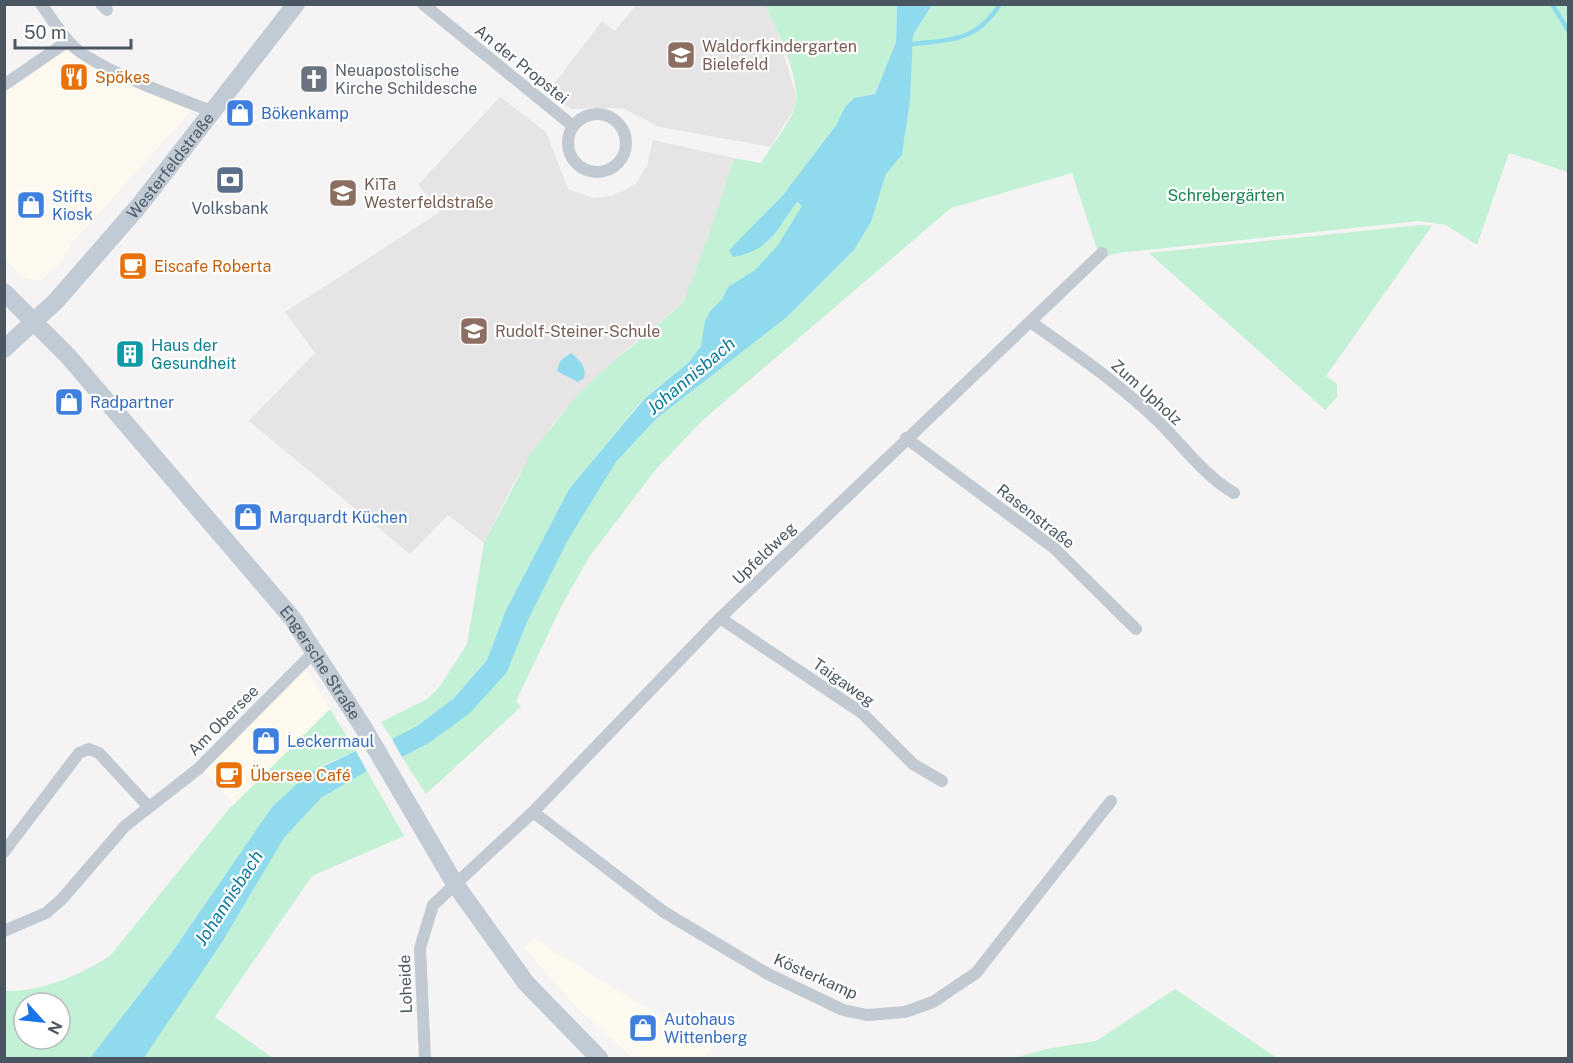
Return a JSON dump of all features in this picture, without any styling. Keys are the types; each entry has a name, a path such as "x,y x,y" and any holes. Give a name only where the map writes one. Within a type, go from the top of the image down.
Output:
{"main road":[{"name":"Westerfeldstraße","path":"4,349 36,322 138,207 296,4"},
{"name":"Engersche Straße","path":"4,291 36,322 249,565 315,651 363,727 455,884 526,983 598,1059"}],"street":[{"path":"41,4 68,41 84,54 132,78 213,112"},
{"name":"An der Propstei","path":"423,4 573,126"},
{"path":"4,85 68,41"},
{"name":"An der Propstei","path":"596,113 618,122 625,133 626,150 622,158 610,170 593,172 584,170 572,158 568,150 567,142 573,126 583,117 596,113"},
{"name":"Upfeldweg","path":"455,884 533,812 720,618 906,438 1032,323 1102,253"},
{"name":"Zum Upholz","path":"1032,323 1100,371 1159,423 1218,483 1234,493"},
{"name":"Rasenstraße","path":"906,438 1054,548 1136,630"},
{"name":"Taigaweg","path":"720,618 862,713 913,764 942,781"},
{"name":"Am Obersee","path":"4,931 46,913 78,882 126,826 148,806 198,769 315,651"},
{"path":"4,852 79,753 89,749 99,753 148,806"},
{"name":"Kösterkamp","path":"533,812 664,912 768,974 843,1010 867,1015 905,1012 933,1002 976,973 1112,801"},
{"name":"Loheide","path":"425,1059 420,948 434,905 455,884"}],"shaded area":[{"name":"Waldorfkindergarten Bielefeld","path":"636,5 764,5 776,27 796,96 796,105 771,147 660,127 622,108 573,109 560,103 551,88 602,21 615,31"},
{"path":"65,49 119,77 192,110 72,243 59,265 40,281 26,279 5,260 5,90"},
{"name":"Rudolf-Steiner-Schule","path":"500,97 546,132 568,189 593,198 612,196 636,184 647,166 653,140 734,158 712,226 683,303 626,350 576,398 553,424 514,482 484,543 448,515 410,554 249,421 315,353 285,312 440,212 418,185"},
{"path":"304,671 309,673 330,709 235,805 202,769 298,674"},
{"path":"533,938 712,1047 704,1058 633,1058 579,1010 524,948"}],"green space":[{"path":"764,5 897,5 896,42 875,94 854,98 844,108 837,124 783,195 729,250 767,243 797,202 803,206 778,245 755,270 728,287 722,299 711,310 701,346 688,363 644,398 569,489 506,610 487,660 454,698 417,726 392,739 381,722 427,699 441,685 467,644 484,543 531,453 575,398 600,373 683,303 712,226 734,158 761,163 792,114 796,97 792,70"},
{"name":"Schrebergärten","path":"932,5 1568,5 1568,172 1509,153 1477,245 1446,225 1419,221 1118,253 1100,258 1072,173 951,208 704,419 657,468 589,557 562,605 516,701 521,707 426,794 402,757 429,743 507,672 528,620 568,540 616,462 656,419 787,317 854,250 871,222 886,174 902,155 910,101 913,35"},
{"path":"1420,225 1432,226 1326,376 1337,384 1337,397 1325,410 1149,253"},
{"path":"330,709 356,751 325,764 272,807 170,955 90,1058 5,1058 5,991 12,991 12,1051 72,1051 72,991 19,991 60,981 110,956 228,810"},
{"path":"367,771 404,836 312,876 215,1017 273,1058 144,1058 221,944 284,838 321,798"},
{"path":"1175,989 1277,1058 1014,1058 1046,1049 1096,1041"}],"water":[{"name":"Johannisbach","path":"897,5 932,5 913,35 910,101 902,155 886,174 871,222 854,250 787,317 656,419 616,462 568,540 528,620 507,672 470,713 429,743 402,757 392,739 417,726 454,698 487,660 506,610 569,489 645,398 688,363 701,346 705,321 728,287 755,270 778,245 802,206 797,202 778,230 764,244 746,254 733,257 729,250 783,195 837,124 844,108 854,98 875,94 896,42"},
{"path":"571,353 584,370 584,378 578,382 557,371 560,361"},
{"name":"Johannisbach","path":"356,751 367,771 321,798 284,838 221,944 144,1058 90,1058 170,955 272,807 309,773"}],"waterway":[{"path":"906,45 948,40 970,33 991,17 1000,4"},
{"path":"1552,4 1568,30"}],"place":[{"name":"Waldorfkindergarten Bielefeld","path":"681,55"},
{"name":"Spökes","path":"74,77"},
{"name":"Neuapostolische Kirche Schildesche","path":"314,79"},
{"name":"Bökenkamp","path":"240,113"},
{"name":"Volksbank","path":"230,180"},
{"name":"KiTa Westerfeldstraße","path":"343,193"},
{"name":"Stifts Kiosk","path":"31,205"},
{"name":"Eiscafe Roberta","path":"133,266"},
{"name":"Rudolf-Steiner-Schule","path":"474,331"},
{"name":"Haus der Gesundheit","path":"130,354"},
{"name":"Radpartner","path":"69,402"},
{"name":"Marquardt Küchen","path":"248,517"},
{"name":"Leckermaul","path":"266,741"},
{"name":"Übersee Café","path":"229,775"},
{"name":"Autohaus Wittenberg","path":"643,1028"}]}
